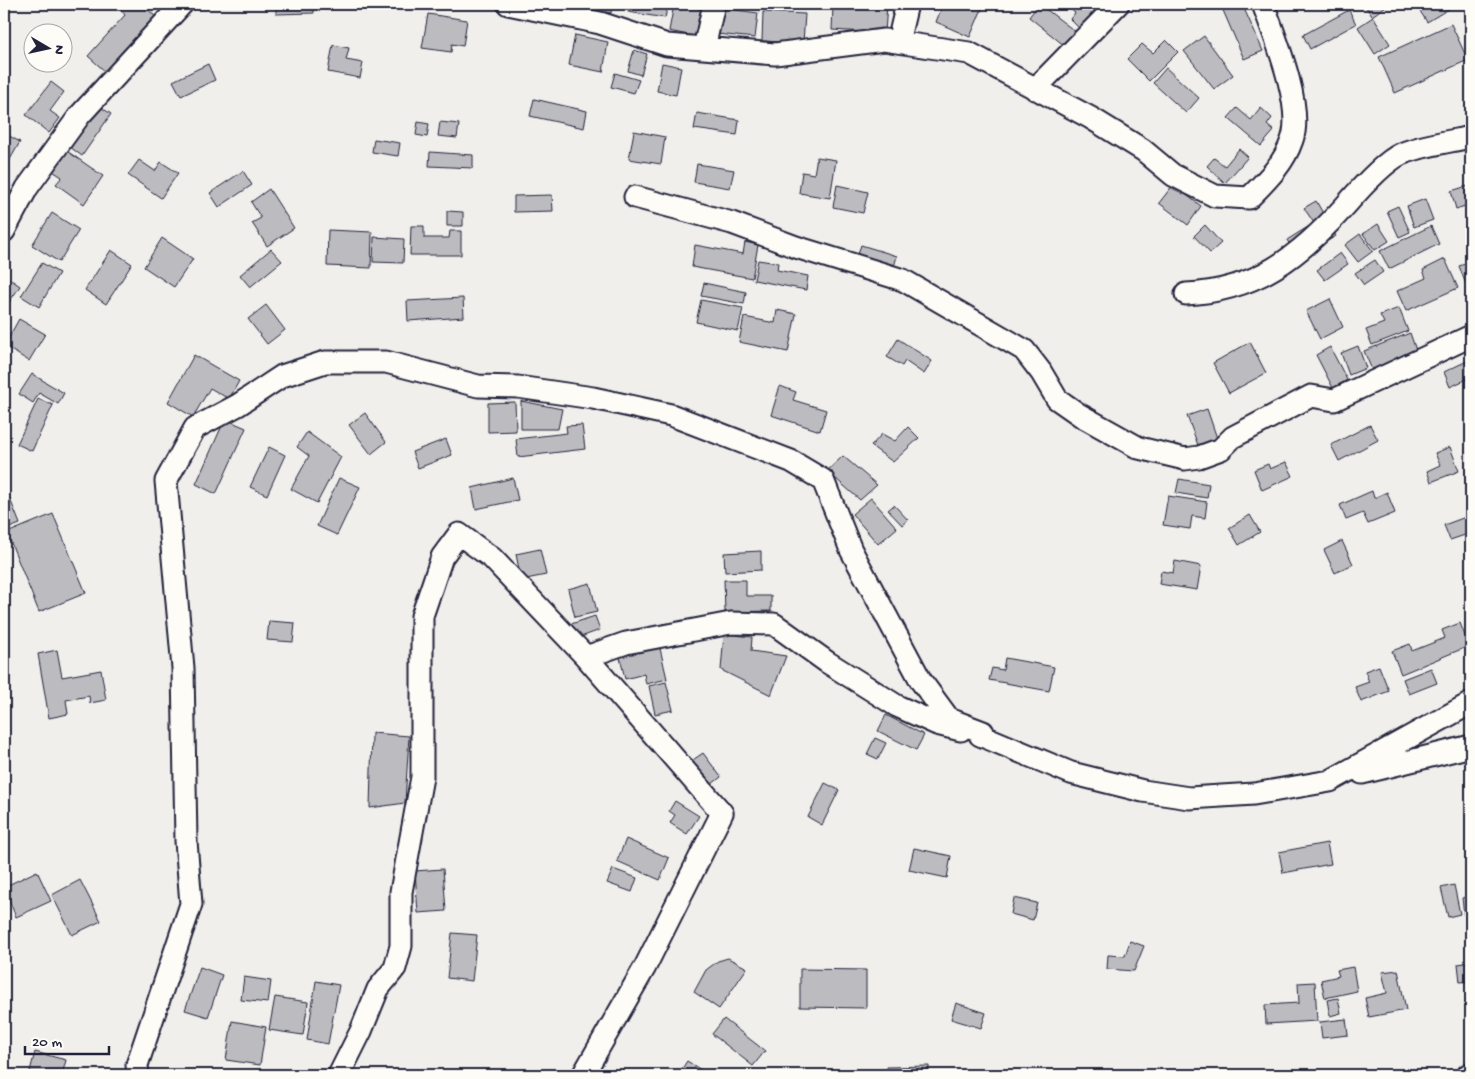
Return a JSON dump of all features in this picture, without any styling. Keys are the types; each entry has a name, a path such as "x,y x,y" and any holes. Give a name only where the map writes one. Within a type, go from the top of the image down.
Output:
{"street":[{"path":"4,231 27,188 80,114 182,4"},
{"path":"508,4 600,23 667,45 775,54 884,40 969,54 1091,118 1143,150 1173,175 1215,196 1248,198 1274,172 1293,140 1295,106 1264,4"},
{"path":"704,48 714,4"},
{"path":"898,42 907,4"},
{"path":"1035,89 1118,4"},
{"path":"1186,294 1201,293 1240,284 1270,271 1315,239 1361,187 1400,154 1471,137"},
{"path":"635,197 732,222 796,247 903,280 1024,350 1041,372 1057,398 1080,415 1139,448 1185,459 1221,449 1232,437 1311,396 1334,400 1471,336"},
{"path":"138,1075 137,1066 190,904 186,841 183,668 166,481 195,428 238,405 282,376 325,362 386,362 478,386 518,388 593,398 671,415 791,461 823,480 851,550 922,681 948,719 983,732 980,735"},
{"path":"339,1075 361,1031 378,989 396,968 401,946 401,892 422,777 422,616 442,557 459,534 492,558 586,657 722,813 645,968 583,1075"},
{"path":"586,657 626,643 732,623 774,624 827,662 897,706 937,724 980,735 1071,774 1143,792 1189,798 1254,794 1330,781 1471,746"},
{"path":"1330,781 1471,703"}],"building":[{"path":"125,4 142,4 157,18 107,73 88,56 125,15 120,9"},
{"path":"276,4 314,4 314,13 276,14"},
{"path":"584,4 612,4 611,13 583,8"},
{"path":"630,4 668,4 665,18 628,12"},
{"path":"674,4 703,9 698,37 669,31"},
{"path":"872,4 887,4 885,33 832,30 833,6 872,7"},
{"path":"943,4 984,4 970,37 936,22"},
{"path":"1039,4 1076,32 1065,46 1029,17"},
{"path":"1073,4 1090,4 1097,10 1080,29 1070,19 1075,13 1069,8"},
{"path":"1232,4 1242,4 1263,51 1244,59 1222,8"},
{"path":"1364,4 1389,4 1372,16"},
{"path":"1425,4 1450,4 1452,7 1427,22 1418,8"},
{"path":"720,8 758,13 755,38 717,34"},
{"path":"1349,10 1356,24 1310,49 1303,35"},
{"path":"763,12 805,14 803,43 762,41"},
{"path":"428,14 467,20 463,46 452,44 451,52 422,48"},
{"path":"1373,17 1390,44 1375,54 1358,27"},
{"path":"1451,24 1468,60 1395,93 1379,57"},
{"path":"575,35 608,42 603,72 569,65"},
{"path":"1204,36 1233,75 1214,89 1184,51"},
{"path":"1166,40 1178,52 1149,81 1127,59 1142,44 1153,53"},
{"path":"333,45 349,48 346,60 363,63 360,78 328,72"},
{"path":"634,50 647,54 641,75 628,71"},
{"path":"662,63 681,67 676,95 657,91"},
{"path":"208,64 215,80 181,96 173,81"},
{"path":"1166,68 1199,98 1186,113 1153,83"},
{"path":"615,73 639,80 634,93 611,87"},
{"path":"51,82 64,92 50,111 60,118 49,133 26,115"},
{"path":"534,99 587,111 584,128 530,116"},
{"path":"95,103 111,114 82,156 66,144"},
{"path":"1237,108 1251,120 1261,108 1272,118 1267,125 1274,131 1261,146 1228,118"},
{"path":"697,113 739,120 737,135 694,129"},
{"path":"418,122 429,124 427,137 416,135"},
{"path":"440,122 459,124 457,138 438,136"},
{"path":"634,131 665,137 661,164 629,159"},
{"path":"4,133 20,142 4,170"},
{"path":"374,139 400,143 398,156 372,152"},
{"path":"64,149 103,176 84,204 56,184 62,177 51,170"},
{"path":"1239,149 1248,157 1225,183 1207,166 1214,158 1225,166"},
{"path":"430,152 473,155 473,168 429,166"},
{"path":"817,157 836,160 830,198 799,193 802,172 814,174"},
{"path":"139,160 155,171 161,162 178,173 161,198 128,175"},
{"path":"697,164 734,170 730,188 694,182"},
{"path":"243,171 252,185 219,207 210,193"},
{"path":"837,185 868,192 863,213 833,207"},
{"path":"1173,185 1201,206 1188,225 1159,203"},
{"path":"1471,185 1471,204 1456,209 1451,191"},
{"path":"269,189 294,228 267,246 252,223 261,218 251,202"},
{"path":"552,195 553,211 514,212 514,196"},
{"path":"1425,199 1433,220 1414,227 1407,206"},
{"path":"1316,201 1336,236 1291,263 1292,248 1287,240 1314,223 1304,208"},
{"path":"1398,206 1410,232 1399,237 1387,211"},
{"path":"447,211 463,212 463,226 447,226"},
{"path":"52,213 79,230 59,262 32,245"},
{"path":"1378,224 1389,241 1375,250 1363,234"},
{"path":"1205,225 1221,243 1210,253 1194,236"},
{"path":"411,226 424,226 424,238 449,238 450,231 461,231 461,255 410,255"},
{"path":"1431,226 1439,244 1389,269 1380,251"},
{"path":"328,230 372,232 371,268 327,266"},
{"path":"1360,234 1373,251 1358,262 1345,245"},
{"path":"374,237 404,239 403,263 373,262"},
{"path":"162,238 193,259 174,287 144,267"},
{"path":"745,242 758,245 752,278 692,267 695,245 743,254"},
{"path":"861,245 897,256 893,270 856,260"},
{"path":"271,249 282,261 250,287 240,275"},
{"path":"111,250 132,264 106,304 85,290"},
{"path":"1340,253 1348,264 1325,280 1317,270"},
{"path":"1445,259 1458,288 1406,311 1397,291 1426,278 1423,270"},
{"path":"758,260 778,263 777,270 808,276 806,290 754,280"},
{"path":"1375,260 1383,272 1364,285 1355,273"},
{"path":"1471,262 1471,285 1467,287 1459,266"},
{"path":"42,263 59,273 39,307 21,296"},
{"path":"4,275 20,286 4,310"},
{"path":"704,283 746,292 744,304 701,296"},
{"path":"463,298 464,317 408,321 407,301"},
{"path":"1330,299 1343,327 1320,339 1306,311"},
{"path":"701,300 743,308 738,331 696,322"},
{"path":"266,305 285,330 267,344 248,319"},
{"path":"1399,308 1408,331 1372,345 1366,330 1384,323 1380,315"},
{"path":"777,310 796,314 788,352 739,342 744,317 775,323"},
{"path":"19,319 45,334 29,361 4,346"},
{"path":"1410,333 1417,353 1372,370 1364,351"},
{"path":"898,339 932,361 924,374 905,361 902,366 887,357"},
{"path":"1250,342 1266,373 1229,393 1213,363"},
{"path":"1358,346 1366,368 1349,375 1341,353"},
{"path":"1330,347 1347,380 1333,388 1316,355"},
{"path":"194,355 239,381 229,399 210,388 193,417 168,402"},
{"path":"1471,359 1471,377 1450,387 1444,372"},
{"path":"32,374 64,393 58,404 39,393 33,403 19,394"},
{"path":"780,386 796,392 793,400 826,410 820,431 771,415"},
{"path":"38,399 53,405 32,451 17,444"},
{"path":"521,401 562,409 558,429 521,429"},
{"path":"515,402 516,431 488,432 488,403"},
{"path":"1207,409 1220,447 1201,453 1187,416"},
{"path":"365,413 386,442 371,454 349,425"},
{"path":"225,419 246,428 216,494 196,484"},
{"path":"582,425 585,449 518,457 516,439 567,433 566,426"},
{"path":"1370,425 1378,440 1339,461 1331,445"},
{"path":"908,427 919,438 893,462 871,446 882,434 895,441"},
{"path":"307,432 341,457 317,503 291,489 309,456 297,447"},
{"path":"446,439 452,455 418,468 412,452"},
{"path":"269,447 285,455 267,495 250,487"},
{"path":"1450,447 1459,471 1431,482 1427,471 1440,465 1435,453"},
{"path":"843,456 877,485 860,500 827,471"},
{"path":"1286,462 1293,476 1262,490 1254,470 1268,464 1270,469"},
{"path":"339,478 360,487 337,535 317,526"},
{"path":"513,478 518,500 476,509 472,488"},
{"path":"1179,479 1209,484 1207,498 1176,493"},
{"path":"4,484 20,524 4,530"},
{"path":"1372,491 1374,498 1387,492 1395,513 1368,524 1363,513 1346,520 1340,505"},
{"path":"1168,496 1207,502 1205,518 1192,516 1190,529 1163,525"},
{"path":"871,498 897,528 878,544 852,514"},
{"path":"894,505 908,520 902,525 888,510"},
{"path":"53,514 86,593 39,612 7,533"},
{"path":"1250,515 1260,532 1239,545 1229,528"},
{"path":"1471,515 1471,533 1450,540 1444,525"},
{"path":"1342,541 1353,564 1335,573 1324,550"},
{"path":"540,549 546,575 521,580 516,554"},
{"path":"761,551 761,570 725,572 724,553"},
{"path":"1175,561 1201,566 1197,590 1159,584 1161,571 1173,573"},
{"path":"724,580 746,580 746,596 771,596 771,611 725,612"},
{"path":"590,583 597,612 575,617 568,589"},
{"path":"595,616 600,630 567,642 562,627"},
{"path":"269,621 295,623 293,642 267,640"},
{"path":"1460,623 1469,646 1401,674 1392,651 1410,644 1412,651 1445,638 1442,630"},
{"path":"724,634 752,637 751,651 786,656 771,695 721,670"},
{"path":"659,644 667,679 646,684 644,674 625,679 619,653"},
{"path":"57,650 62,677 101,670 106,700 90,703 89,696 66,700 68,714 49,718 38,654"},
{"path":"1005,658 1054,667 1049,691 989,680 992,668 1003,670"},
{"path":"1379,666 1389,691 1361,702 1355,687 1369,682 1365,671"},
{"path":"1431,668 1437,683 1409,694 1403,679"},
{"path":"666,682 673,710 655,714 649,686"},
{"path":"886,715 924,735 916,750 878,731"},
{"path":"372,733 409,736 405,803 370,808"},
{"path":"875,738 886,743 878,759 867,754"},
{"path":"703,753 721,777 708,787 690,762"},
{"path":"825,783 839,790 822,825 808,817"},
{"path":"675,801 699,816 687,834 670,823 675,815 669,811"},
{"path":"626,839 669,858 660,880 617,861"},
{"path":"1327,843 1331,864 1283,873 1279,852"},
{"path":"914,848 951,856 947,878 909,870"},
{"path":"443,869 446,911 418,913 415,871"},
{"path":"613,869 637,878 632,892 607,883"},
{"path":"37,871 51,901 16,917 4,887"},
{"path":"80,880 101,921 72,935 52,895"},
{"path":"1454,885 1460,914 1448,917 1441,888"},
{"path":"1471,896 1471,914 1464,915 1462,898"},
{"path":"1014,898 1037,903 1033,920 1011,914"},
{"path":"452,933 477,935 472,981 447,978"},
{"path":"1130,941 1144,946 1134,971 1107,969 1108,955 1125,956"},
{"path":"728,958 747,968 719,1009 694,992 706,970 718,961"},
{"path":"1471,962 1471,981 1460,982 1458,964"},
{"path":"200,967 222,975 208,1017 185,1010"},
{"path":"1353,967 1357,991 1325,998 1321,980 1339,976 1337,970"},
{"path":"800,969 866,970 866,1008 800,1007"},
{"path":"1398,970 1406,1010 1369,1017 1365,998 1387,993 1382,972"},
{"path":"244,977 271,981 268,1003 241,1000"},
{"path":"316,981 339,985 328,1044 307,1040"},
{"path":"1315,982 1317,1021 1266,1024 1265,1005 1299,1003 1298,983"},
{"path":"275,997 308,1002 303,1035 269,1030"},
{"path":"1338,998 1341,1013 1330,1016 1327,1000"},
{"path":"956,1003 986,1013 981,1028 951,1019"},
{"path":"724,1019 765,1051 753,1066 712,1034"},
{"path":"1346,1019 1348,1035 1322,1038 1320,1022"},
{"path":"232,1021 266,1027 260,1065 226,1060"},
{"path":"35,1052 66,1060 62,1075 29,1075"},
{"path":"687,1061 709,1075 678,1075"},
{"path":"929,1066 929,1075 887,1075 887,1067"}]}
